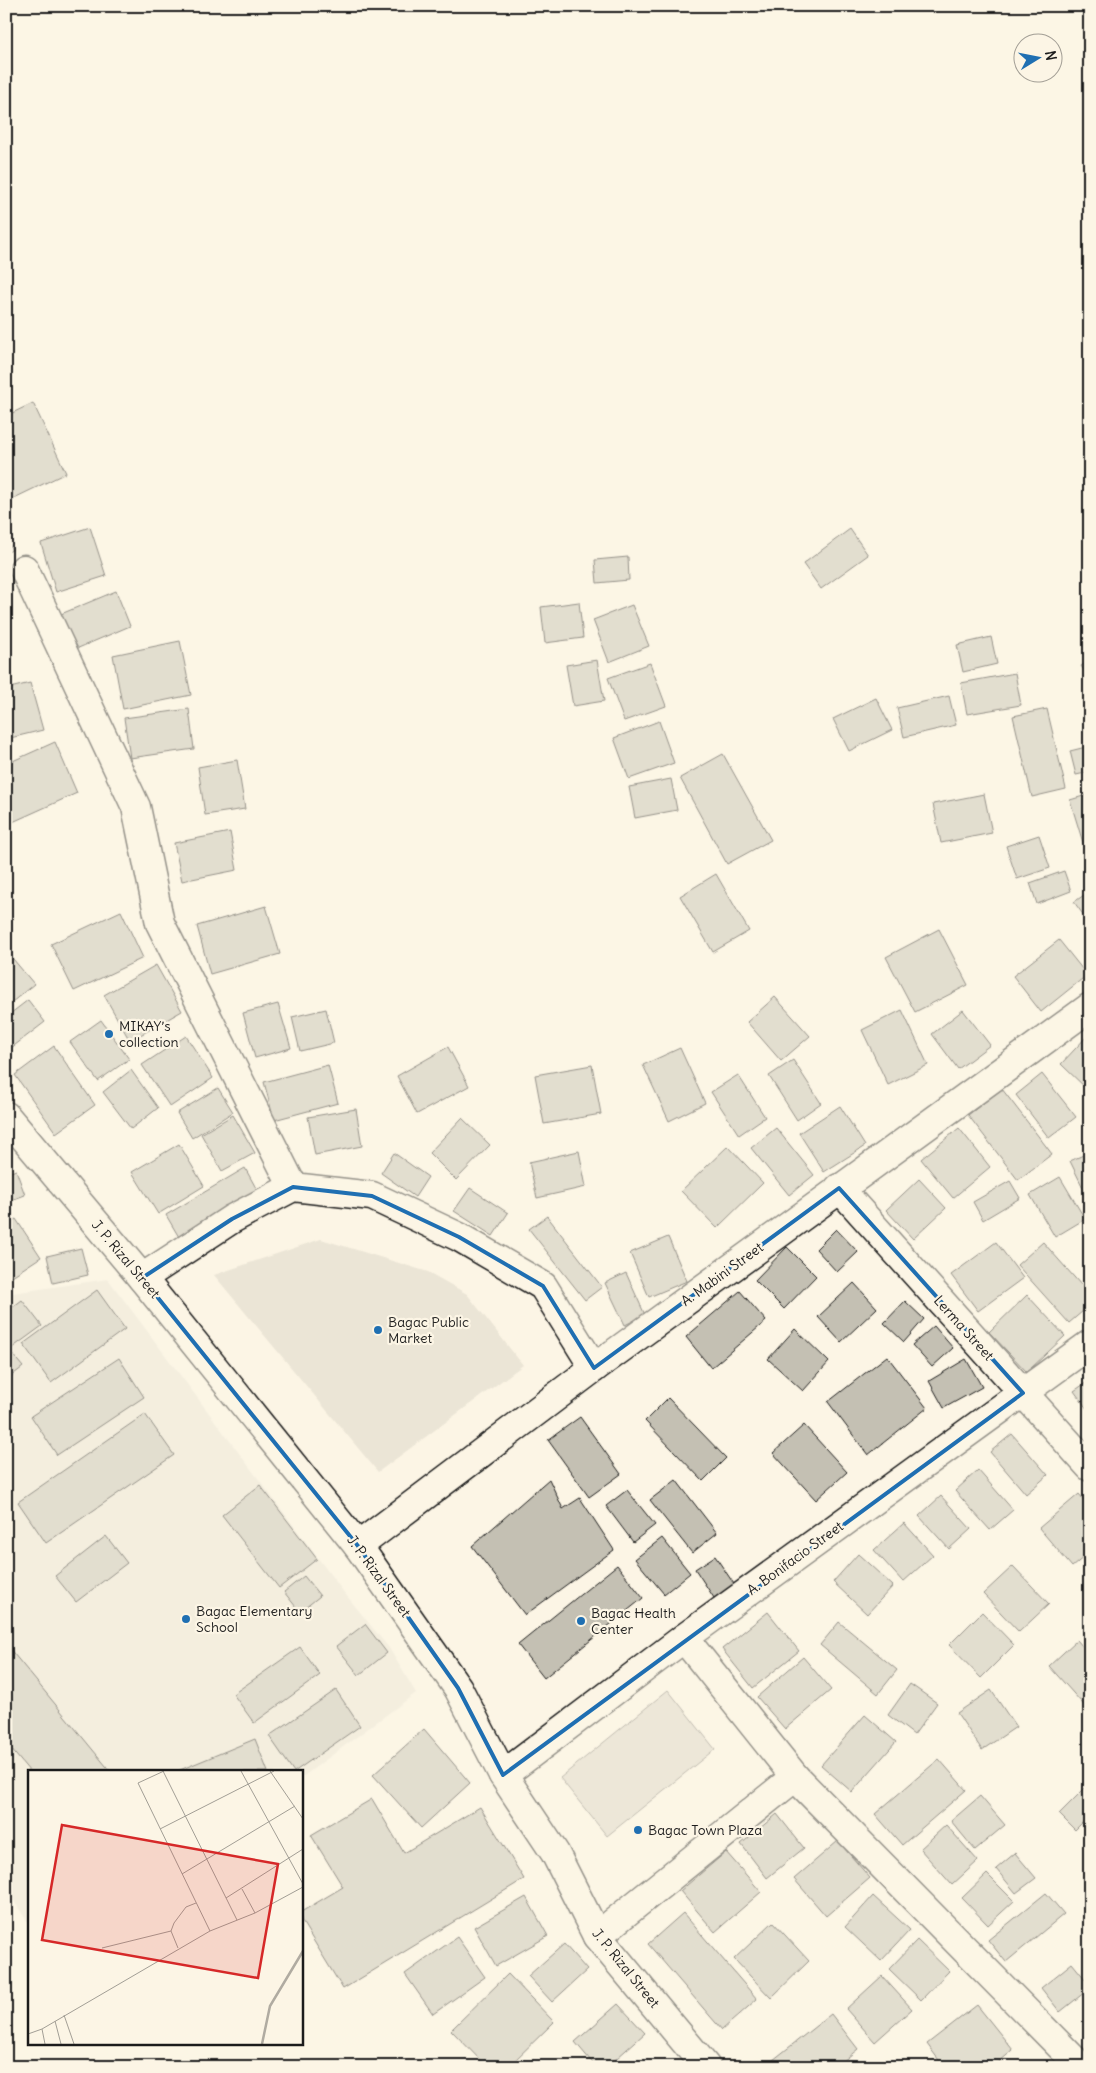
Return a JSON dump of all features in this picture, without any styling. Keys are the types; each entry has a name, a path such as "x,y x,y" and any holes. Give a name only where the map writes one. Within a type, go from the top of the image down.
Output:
{"street":[{"path":"24,569 136,807 160,923 293,1187"},
{"name":"A. Mabini Street","path":"358,1546 594,1368 1090,1007"},
{"name":"J. P. Rizal Street","path":"6,1116 142,1278 358,1546 458,1688 503,1775 555,1853 597,1936 706,2067"},
{"path":"142,1278 232,1219 293,1187 372,1196 459,1237 543,1286 594,1368"},
{"name":"Lerma Street","path":"839,1188 1090,1467"},
{"name":"A. Bonifacio Street","path":"503,1775 684,1638 1090,1344"},
{"path":"684,1638 795,1777 1081,2067"},
{"path":"597,1936 795,1777"}],"highlighted area":[{"path":"293,1187 372,1196 459,1237 543,1286 594,1368 839,1188 1023,1393 503,1775 458,1688 358,1546 142,1278 232,1219"}],"shaded area":[{"name":"Bagac Public Market","path":"321,1239 428,1272 467,1294 523,1365 378,1472 214,1275"},
{"name":"Bagac Elementary School","path":"108,1279 342,1590 389,1648 416,1693 302,1777 302,1770 28,1770 28,1922 6,1889 6,1294"},
{"path":"668,1690 715,1749 607,1836 560,1778"}],"building":[{"path":"1090,357 1090,373 1084,359"},
{"path":"1087,396 1090,396 1090,416"},
{"path":"33,403 66,473 6,502 6,416"},
{"path":"90,527 106,576 56,592 41,543"},
{"path":"850,529 868,555 821,589 803,564"},
{"path":"6,538 12,550 6,553"},
{"path":"628,557 629,580 597,583 595,560"},
{"path":"116,591 130,626 76,649 61,614"},
{"path":"579,602 583,638 545,643 541,607"},
{"path":"632,605 649,646 609,662 593,620"},
{"path":"991,637 997,664 963,672 957,645"},
{"path":"180,641 191,695 123,709 113,655"},
{"path":"6,651 10,662 6,663"},
{"path":"597,660 604,701 573,706 566,665"},
{"path":"1090,660 1090,679 1081,666"},
{"path":"650,663 666,706 624,721 608,678"},
{"path":"1015,673 1021,705 967,714 961,683"},
{"path":"30,683 43,730 6,739 6,689"},
{"path":"949,696 956,725 904,737 897,708"},
{"path":"876,698 892,730 849,751 833,719"},
{"path":"189,709 194,749 130,758 124,718"},
{"path":"1047,709 1066,789 1032,797 1013,716"},
{"path":"659,721 674,763 629,779 614,738"},
{"path":"55,742 77,793 6,825 6,764"},
{"path":"1090,746 1090,772 1076,775 1070,751"},
{"path":"723,754 771,840 727,864 680,778"},
{"path":"237,760 245,809 205,815 198,767"},
{"path":"671,779 677,810 635,818 629,787"},
{"path":"984,794 992,833 941,843 933,804"},
{"path":"1090,794 1090,844 1084,846 1070,800"},
{"path":"230,832 237,870 182,881 174,843"},
{"path":"1039,835 1050,868 1017,879 1006,846"},
{"path":"1064,871 1071,891 1037,904 1030,883"},
{"path":"716,874 749,931 713,952 680,896"},
{"path":"1090,891 1090,924 1074,902"},
{"path":"266,906 280,954 210,974 197,926"},
{"path":"121,911 143,958 74,991 51,944"},
{"path":"939,929 968,985 915,1012 886,957"},
{"path":"1059,940 1087,975 1041,1012 1013,976"},
{"path":"8,953 34,984 6,1007 6,954"},
{"path":"156,965 182,1011 130,1041 104,995"},
{"path":"775,997 810,1036 781,1061 747,1022"},
{"path":"28,1000 45,1022 6,1052 6,1017"},
{"path":"278,1004 291,1048 255,1058 243,1013"},
{"path":"326,1009 334,1043 300,1051 292,1017"},
{"path":"902,1010 928,1065 888,1085 862,1030"},
{"path":"963,1010 990,1045 958,1069 932,1034"},
{"path":"101,1020 129,1059 98,1081 70,1042"},
{"path":"1090,1033 1090,1092 1061,1064"},
{"path":"186,1036 213,1078 170,1107 142,1065"},
{"path":"54,1046 95,1105 56,1133 15,1075"},
{"path":"448,1047 469,1086 417,1114 397,1076"},
{"path":"680,1048 705,1103 669,1121 643,1065"},
{"path":"793,1060 821,1103 797,1120 769,1076"},
{"path":"328,1065 338,1103 274,1120 264,1082"},
{"path":"592,1065 601,1114 544,1124 535,1075"},
{"path":"131,1070 158,1108 131,1129 103,1092"},
{"path":"1042,1074 1076,1117 1049,1138 1016,1095"},
{"path":"738,1075 765,1117 739,1135 711,1092"},
{"path":"218,1088 233,1112 192,1138 177,1113"},
{"path":"1002,1089 1052,1154 1018,1180 968,1115"},
{"path":"840,1106 865,1146 824,1172 799,1133"},
{"path":"356,1109 362,1146 315,1155 308,1117"},
{"path":"233,1115 255,1153 222,1171 201,1134"},
{"path":"462,1118 490,1145 456,1180 429,1153"},
{"path":"776,1128 814,1175 789,1195 751,1148"},
{"path":"959,1128 990,1167 953,1198 921,1159"},
{"path":"179,1144 204,1186 158,1214 132,1172"},
{"path":"728,1146 763,1183 717,1228 681,1191"},
{"path":"579,1151 586,1187 537,1198 529,1162"},
{"path":"1090,1152 1090,1202 1070,1161"},
{"path":"394,1153 428,1177 415,1197 381,1173"},
{"path":"245,1168 261,1197 183,1244 166,1215"},
{"path":"16,1170 25,1195 6,1202 6,1174"},
{"path":"1060,1177 1085,1219 1055,1237 1030,1195"},
{"path":"919,1179 946,1208 913,1239 886,1210"},
{"path":"1010,1181 1020,1198 983,1220 973,1202"},
{"path":"470,1188 508,1213 493,1236 454,1211"},
{"path":"547,1216 602,1287 585,1300 529,1229"},
{"path":"16,1219 41,1257 6,1280 6,1225"},
{"path":"836,1229 858,1252 837,1272 816,1249"},
{"path":"668,1237 687,1281 649,1297 630,1253"},
{"path":"996,1242 1023,1278 978,1311 951,1275"},
{"path":"1043,1242 1090,1295 1090,1305 1069,1323 1017,1265"},
{"path":"787,1247 816,1276 784,1309 755,1280"},
{"path":"81,1248 88,1275 53,1283 47,1256"},
{"path":"626,1273 645,1315 625,1325 605,1283"},
{"path":"854,1283 877,1308 841,1342 818,1317"},
{"path":"97,1290 125,1329 51,1383 23,1344"},
{"path":"740,1291 766,1321 711,1368 686,1337"},
{"path":"1027,1295 1065,1336 1027,1372 989,1332"},
{"path":"22,1300 42,1326 12,1348 6,1341 6,1312"},
{"path":"905,1301 924,1319 904,1342 884,1323"},
{"path":"934,1326 953,1348 932,1367 912,1345"},
{"path":"795,1329 829,1362 803,1391 768,1359"},
{"path":"6,1347 23,1367 6,1380"},
{"path":"887,1356 927,1408 868,1455 828,1402"},
{"path":"119,1358 144,1397 57,1455 31,1416"},
{"path":"966,1359 982,1387 944,1408 929,1381"},
{"path":"1090,1380 1090,1413 1074,1391"},
{"path":"668,1398 726,1458 703,1481 645,1421"},
{"path":"145,1414 174,1455 46,1543 18,1502"},
{"path":"580,1417 621,1474 589,1497 548,1440"},
{"path":"804,1425 847,1472 816,1500 773,1453"},
{"path":"1012,1434 1048,1475 1026,1494 990,1452"},
{"path":"978,1470 1013,1510 990,1530 955,1491"},
{"path":"549,1479 563,1509 580,1498 614,1550 525,1615 472,1546"},
{"path":"676,1480 717,1533 692,1553 650,1500"},
{"path":"260,1485 317,1559 279,1588 222,1515"},
{"path":"627,1490 655,1525 633,1542 606,1506"},
{"path":"1079,1494 1090,1507 1090,1552 1072,1567 1039,1528"},
{"path":"941,1496 971,1529 949,1549 919,1516"},
{"path":"904,1523 933,1555 903,1582 874,1550"},
{"path":"106,1536 127,1563 76,1602 55,1576"},
{"path":"662,1538 690,1573 664,1594 635,1559"},
{"path":"858,1554 893,1586 867,1614 833,1582"},
{"path":"715,1556 736,1587 716,1601 695,1569"},
{"name":"Bagac Health Center","path":"617,1565 643,1598 544,1678 518,1645"},
{"path":"1013,1566 1049,1604 1019,1632 983,1594"},
{"path":"304,1576 320,1596 300,1612 284,1592"},
{"path":"768,1612 799,1651 753,1688 722,1649"},
{"path":"982,1612 1014,1645 981,1678 949,1645"},
{"path":"839,1622 897,1670 878,1694 820,1645"},
{"path":"365,1624 387,1653 359,1675 336,1646"},
{"path":"1077,1640 1090,1655 1090,1712 1049,1666"},
{"path":"300,1647 320,1675 254,1723 233,1694"},
{"path":"9,1648 109,1770 28,1770 6,1743 6,1651"},
{"path":"803,1657 831,1690 785,1729 757,1697"},
{"path":"910,1684 937,1703 914,1735 888,1715"},
{"path":"336,1690 360,1726 297,1770 293,1770 269,1736"},
{"path":"991,1690 1016,1727 982,1750 957,1713"},
{"path":"865,1715 896,1742 852,1792 821,1765"},
{"path":"424,1729 470,1783 421,1828 373,1775"},
{"path":"255,1739 267,1770 180,1770"},
{"path":"939,1759 966,1790 902,1845 875,1814"},
{"path":"1090,1783 1090,1815 1075,1830 1059,1814"},
{"path":"980,1796 1005,1825 975,1850 951,1821"},
{"path":"372,1799 404,1853 480,1807 524,1879 343,1989 302,1922 302,1911 343,1887 311,1835"},
{"path":"777,1814 804,1848 767,1878 741,1844"},
{"path":"946,1825 978,1861 952,1885 920,1849"},
{"path":"838,1841 870,1878 826,1916 794,1879"},
{"path":"726,1852 761,1892 715,1932 680,1891"},
{"path":"1015,1853 1036,1878 1016,1893 996,1869"},
{"path":"987,1874 1014,1901 988,1925 962,1898"},
{"path":"1046,1893 1064,1914 1006,1962 988,1940"},
{"path":"873,1896 910,1930 881,1961 845,1927"},
{"path":"526,1897 548,1936 496,1966 474,1927"},
{"path":"683,1913 757,1999 722,2030 648,1944"},
{"path":"773,1922 809,1961 771,1998 734,1959"},
{"path":"457,1937 485,1977 433,2014 405,1974"},
{"path":"917,1940 949,1971 921,2000 889,1969"},
{"path":"564,1944 587,1970 552,2002 528,1976"},
{"path":"1072,1963 1090,1985 1090,1988 1060,2012 1041,1988"},
{"path":"508,1974 554,2022 508,2067 487,2067 451,2030"},
{"path":"882,1976 912,2009 875,2042 846,2009"},
{"path":"618,2004 645,2033 607,2067 596,2067 575,2042"},
{"path":"977,2005 1013,2050 993,2067 944,2067 927,2044"},
{"path":"831,2014 858,2049 836,2067 770,2067 768,2064"}],"place":[{"name":"MIKAY’s collection","path":"109,1034"},
{"name":"Bagac Public Market","path":"378,1330"},
{"name":"Bagac Elementary School","path":"186,1619"},
{"name":"Bagac Health Center","path":"581,1621"},
{"name":"Bagac Town Plaza","path":"638,1830"}]}
